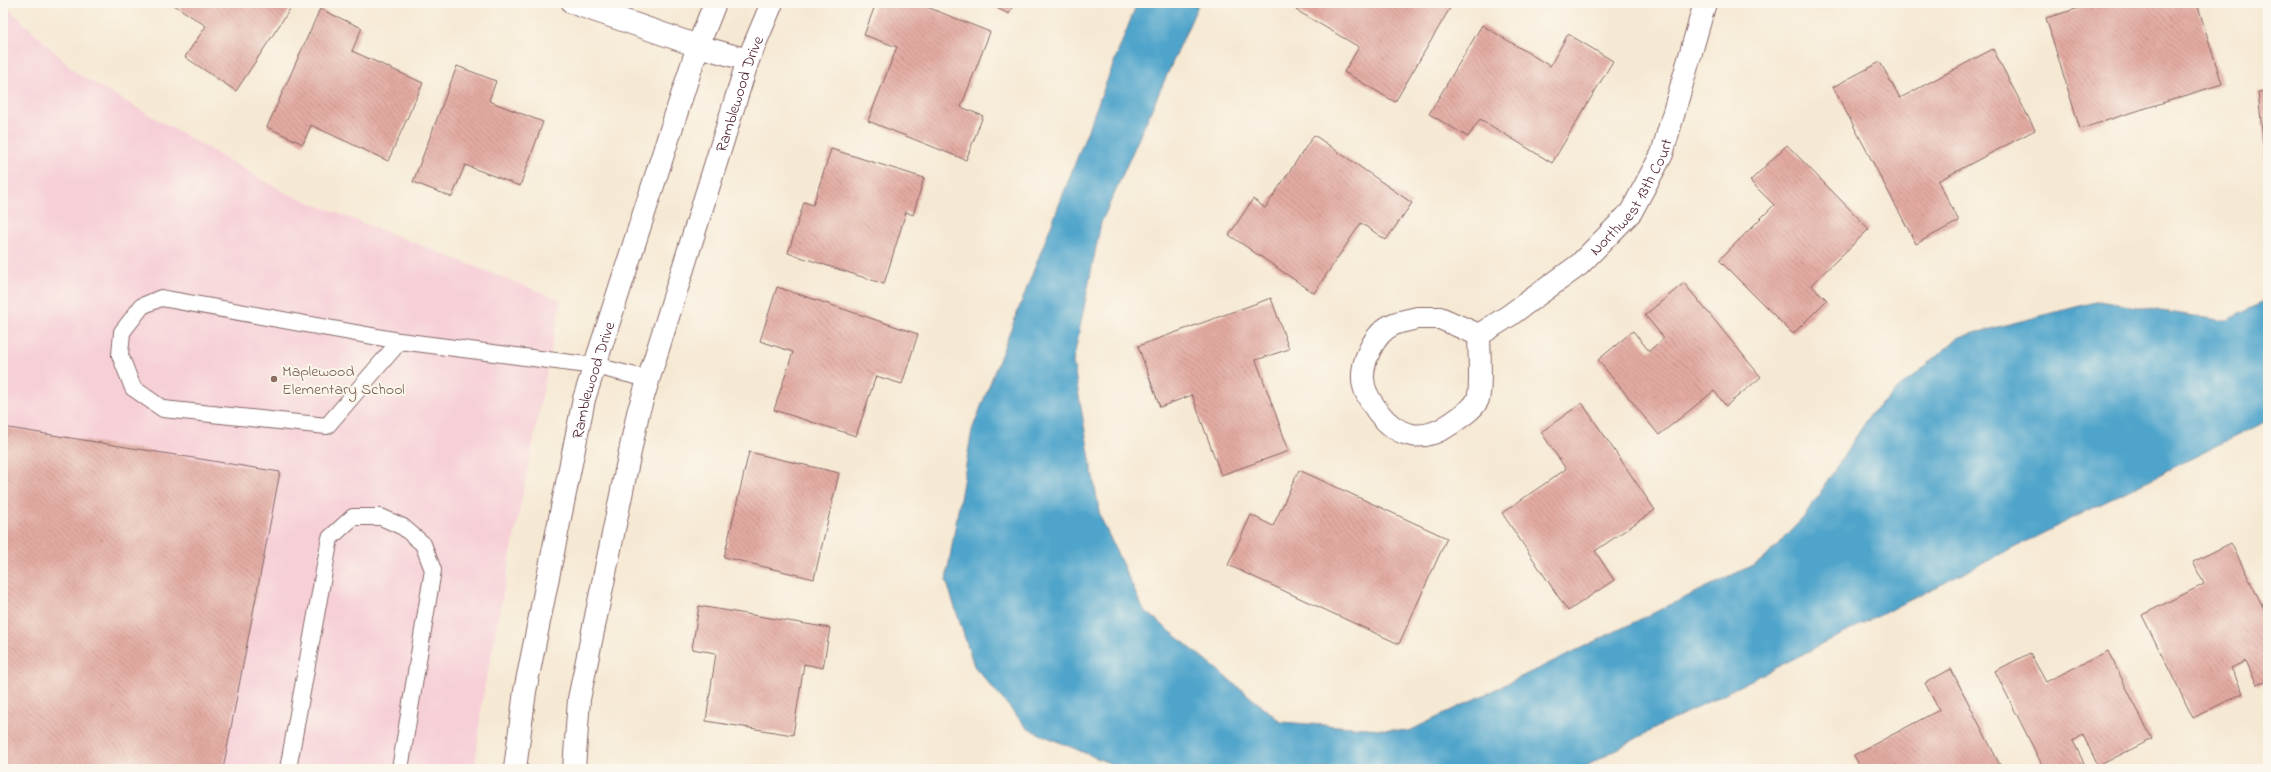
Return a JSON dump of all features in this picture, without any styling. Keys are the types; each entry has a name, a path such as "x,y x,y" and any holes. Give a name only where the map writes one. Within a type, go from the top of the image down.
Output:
{"street":[{"path":"573,3 698,46 748,60"},
{"name":"Ramblewood Drive","path":"515,769 525,691 584,399 698,46 715,3"},
{"name":"Ramblewood Drive","path":"574,769 579,699 638,413 748,60 772,3"},
{"name":"Northwest 13th Court","path":"1479,335 1510,315 1579,265 1631,212 1662,154 1705,3"},
{"path":"1417,318 1440,318 1479,335 1480,361 1478,399 1466,413 1442,430 1425,436 1405,435 1388,425 1372,404 1363,385 1366,358 1374,340 1393,325 1417,318"}],"lane":[{"path":"400,341 327,426 163,409 133,388 120,355 122,332 142,306 161,298 400,341 595,366 648,379"},
{"path":"288,769 330,538 353,517 381,517 403,527 423,544 433,570 400,769"}],"shaded area":[{"name":"Maplewood Elementary School","path":"3,3 78,74 286,193 561,300 482,701 475,769 3,769"}],"water":[{"path":"1137,3 1199,3 1101,223 1073,362 1100,516 1143,609 1281,722 1409,731 1763,560 1805,516 1872,412 1959,337 2099,301 2225,321 2268,300 2268,420 1648,732 1581,769 1123,769 1028,729 974,666 946,580 972,430"}],"building":[{"path":"171,3 294,3 236,91 185,57 206,26"},
{"path":"876,3 917,3 990,32 961,107 983,116 966,160 868,121 897,47 864,35"},
{"path":"986,3 1014,3 1009,14"},
{"path":"1300,3 1453,3 1395,102 1344,72 1359,47 1296,10"},
{"path":"2096,3 2197,3 2222,84 2080,129 2046,18"},
{"path":"320,9 362,28 352,51 423,83 388,161 311,125 303,144 267,127"},
{"path":"1482,25 1550,66 1568,34 1613,61 1552,163 1480,119 1468,137 1429,114"},
{"path":"1993,49 2035,130 1938,181 1959,221 1916,244 1833,87 1880,62 1900,98"},
{"path":"457,66 496,81 489,101 543,122 520,186 465,165 452,197 413,182"},
{"path":"2268,91 2268,179 2267,179 2258,92"},
{"path":"1314,135 1412,203 1386,240 1361,223 1314,293 1229,235 1253,199 1265,208"},
{"path":"1787,145 1869,229 1811,285 1827,300 1793,334 1719,260 1774,205 1750,181"},
{"path":"831,149 924,178 913,215 906,212 884,284 788,253 804,202 813,205"},
{"path":"1684,283 1761,377 1726,406 1714,391 1659,435 1598,360 1633,331 1649,351 1664,338 1645,315"},
{"path":"777,287 918,334 902,384 876,376 856,436 774,410 793,352 760,341"},
{"path":"1271,298 1289,349 1256,360 1289,451 1221,475 1192,395 1160,407 1138,346"},
{"path":"1582,403 1655,510 1595,551 1614,580 1568,611 1502,513 1566,469 1541,432"},
{"path":"3,427 280,472 223,769 3,769"},
{"path":"749,452 839,473 814,579 724,557"},
{"path":"1299,470 1447,538 1399,644 1228,565 1251,515 1273,526"},
{"path":"2231,543 2268,617 2268,680 2257,685 2246,661 2231,668 2243,693 2193,718 2142,615 2204,584 2193,562"},
{"path":"699,606 830,628 823,668 804,664 793,735 706,721 716,653 692,649"},
{"path":"2108,651 2152,739 2098,766 2083,735 2073,741 2086,767 2082,769 2044,769 1995,671 2030,653 2046,682"},
{"path":"1951,669 2002,769 1861,769 1854,755 1939,710 1925,683"}],"place":[{"name":"Maplewood Elementary School","path":"274,379"}]}
